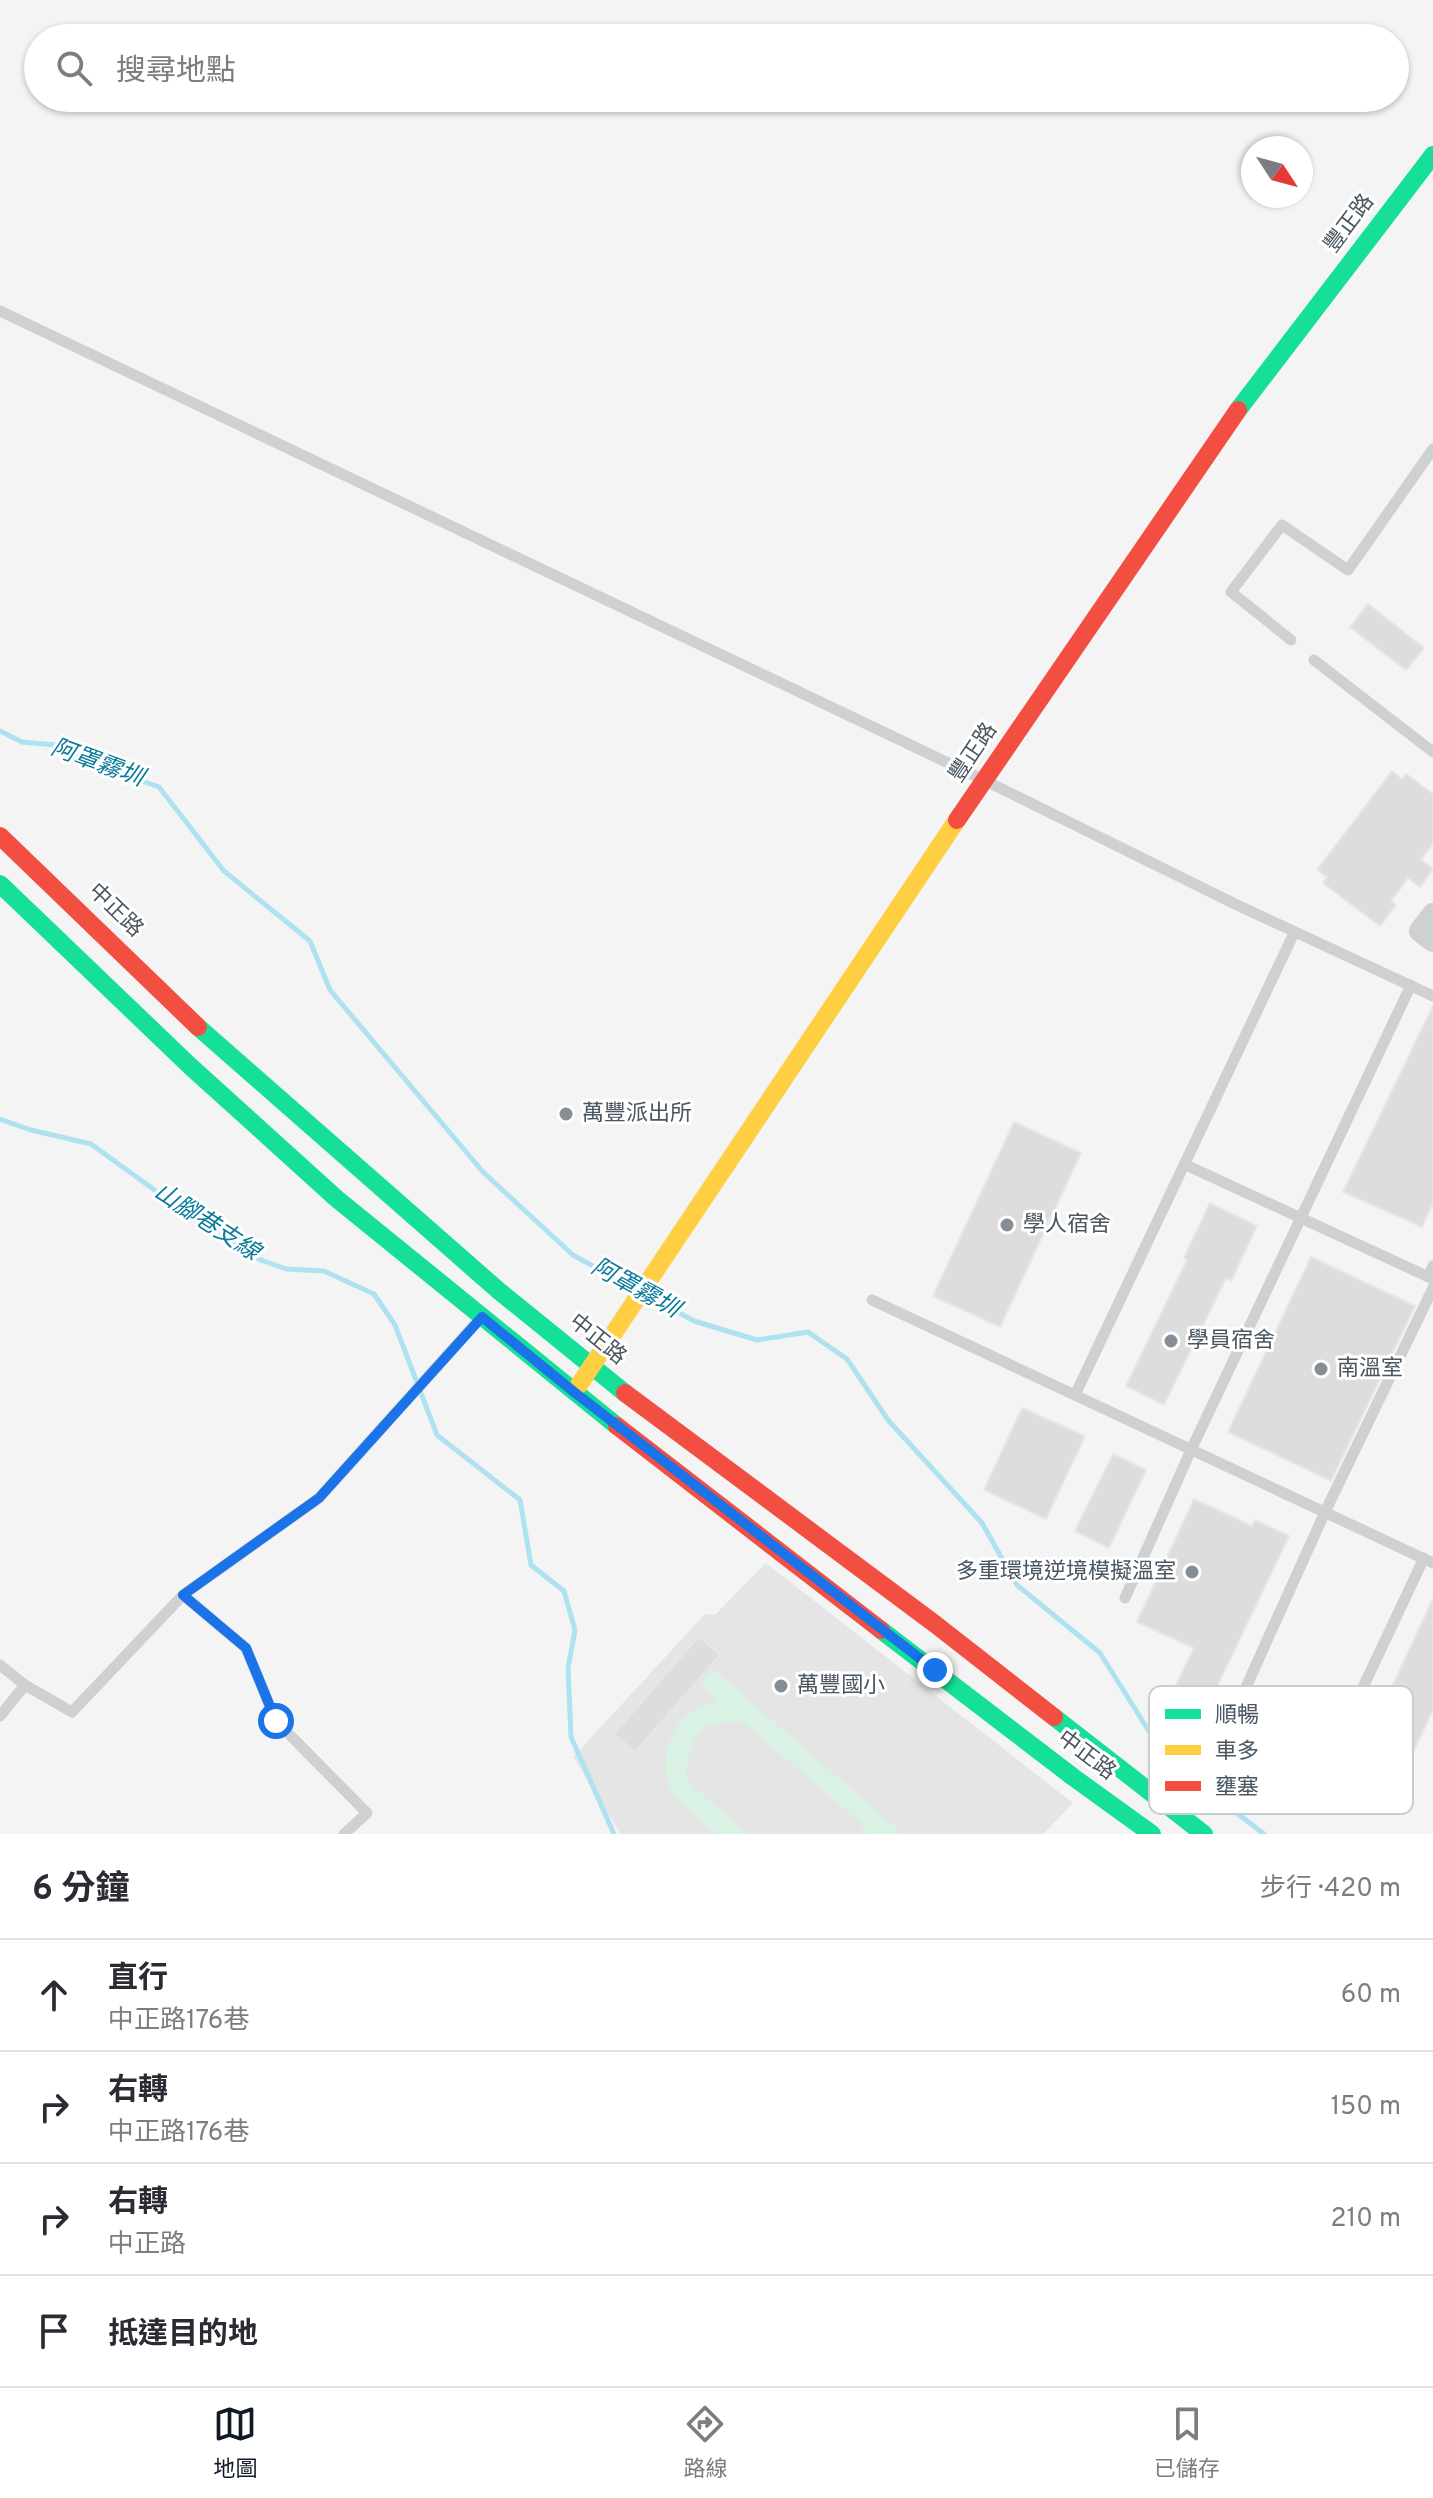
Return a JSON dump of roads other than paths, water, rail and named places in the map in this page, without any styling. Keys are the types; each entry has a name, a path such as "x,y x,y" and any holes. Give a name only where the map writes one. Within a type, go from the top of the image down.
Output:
{"main road":[{"name":"豐正路","path":"574,1392 593,1369 984,780 1231,419 1433,155"},
{"name":"中正路","path":"0,836 14,884 242,1114 385,1240 574,1392 1073,1777 1152,1834"},
{"name":"中正路","path":"14,884 214,1042 593,1369 935,1624 1149,1791"},
{"name":"中正路","path":"1178,1814 1204,1834"}],"street":[{"path":"1433,914 1420,931 1433,941"}],"lane":[{"path":"0,311 984,780 1294,933 1433,996"},
{"path":"1291,640 1231,592 1282,525 1348,570 1433,449"},
{"path":"1314,660 1433,752"},
{"path":"1075,1395 1294,933"},
{"path":"1125,1598 1191,1450 1411,985"},
{"path":"1186,1165 1432,1278 1247,1686"},
{"path":"0,1665 25,1685 72,1712 183,1595 319,1498 482,1317 499,1291"},
{"path":"872,1300 1428,1560 1366,1686"},
{"path":"183,1595 246,1648 276,1721 367,1813 346,1833"},
{"path":"0,1716 25,1685"}],"waterway":[{"name":"阿罩霧圳","path":"0,731 22,742 56,745 159,787 224,871 310,941 330,990 483,1172 573,1255 631,1287"},
{"name":"山腳巷支線","path":"0,1119 91,1144 211,1231 261,1260 286,1269 324,1271 374,1294 395,1325 437,1435 520,1500 531,1565 564,1591 575,1630 568,1668 571,1737 614,1834"},
{"name":"阿罩霧圳","path":"650,1297 694,1321 757,1340 808,1332 847,1359 888,1420 982,1523 1017,1585 1100,1653 1149,1731"},
{"name":"阿罩霧圳","path":"1238,1814 1264,1834"}],"place":[{"name":"萬豐派出所","path":"566,1114"},
{"name":"學人宿舍","path":"1007,1225"},
{"name":"學員宿舍","path":"1171,1341"},
{"name":"南溫室","path":"1321,1369"},
{"name":"多重環境逆境模擬溫室","path":"1192,1572"},
{"name":"萬豐國小","path":"781,1686"}]}
